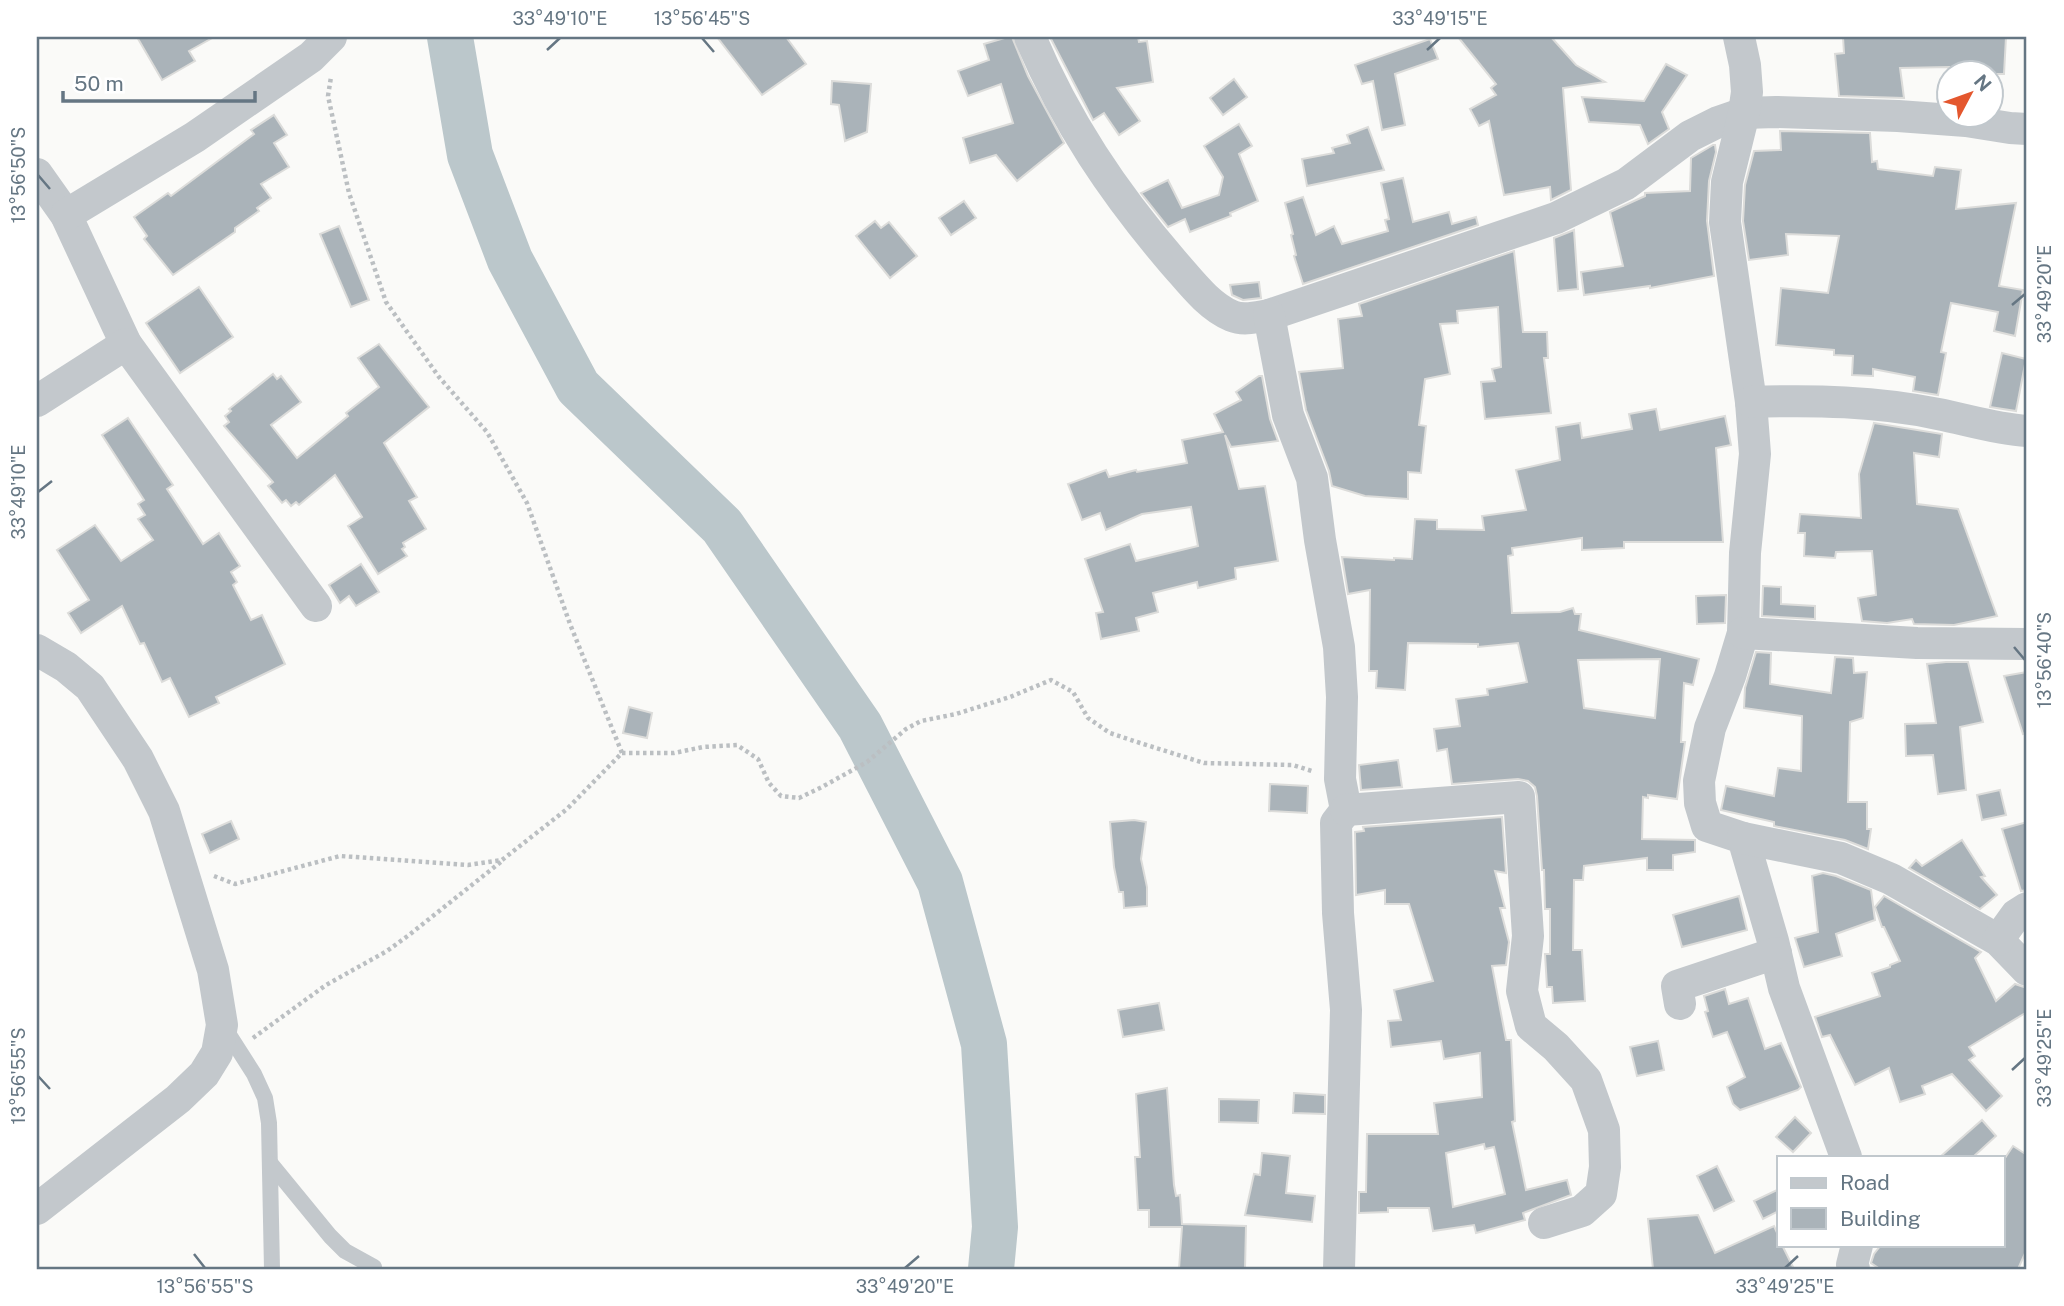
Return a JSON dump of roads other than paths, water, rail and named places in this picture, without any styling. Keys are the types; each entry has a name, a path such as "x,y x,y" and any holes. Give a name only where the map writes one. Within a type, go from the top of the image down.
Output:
{"street":[{"path":"66,215 195,137 311,57 331,37"},
{"path":"1030,37 1068,119 1139,222 1205,297 1233,316 1249,319 1269,315 1556,218 1626,184 1690,136 1744,113 1898,116 2027,128"},
{"path":"1739,37 1747,92 1727,182 1725,222 1751,402 1755,454 1745,553 1742,633 1730,676 1710,728 1699,780 1700,803 1707,826 1743,838 1841,858 1891,879 1998,940 2027,971"},
{"path":"37,174 66,215 126,344 316,606"},
{"path":"1269,315 1288,415 1312,478 1339,647 1342,697 1340,779 1346,810"},
{"path":"37,401 126,344"},
{"path":"1751,402 1849,402 1939,414 1971,423 2027,432"},
{"path":"1742,633 1917,643 2027,644"},
{"path":"37,650 66,667 90,687 138,760 164,811 213,970 228,1033 204,1074 178,1098 37,1209"},
{"path":"1339,1269 1346,1010 1338,914 1336,823 1346,810 1519,797 1528,936 1522,991 1531,1026 1556,1047 1586,1080 1604,1130 1605,1167 1601,1194 1582,1211 1544,1223"},
{"path":"1743,838 1784,989 1846,1156"},
{"path":"1998,940 2016,915 2027,908"},
{"path":"1680,1004 1677,986 1776,954"},
{"path":"1854,1269 1857,1246"}],"lane":[{"path":"228,1033 254,1074 265,1098 271,1164 272,1269"},
{"path":"271,1164 330,1236 345,1251 374,1267"}],"waterway":[{"path":"450,37 470,155 510,260 578,387 722,526 860,726 940,882 984,1044 995,1227 991,1269"}]}
